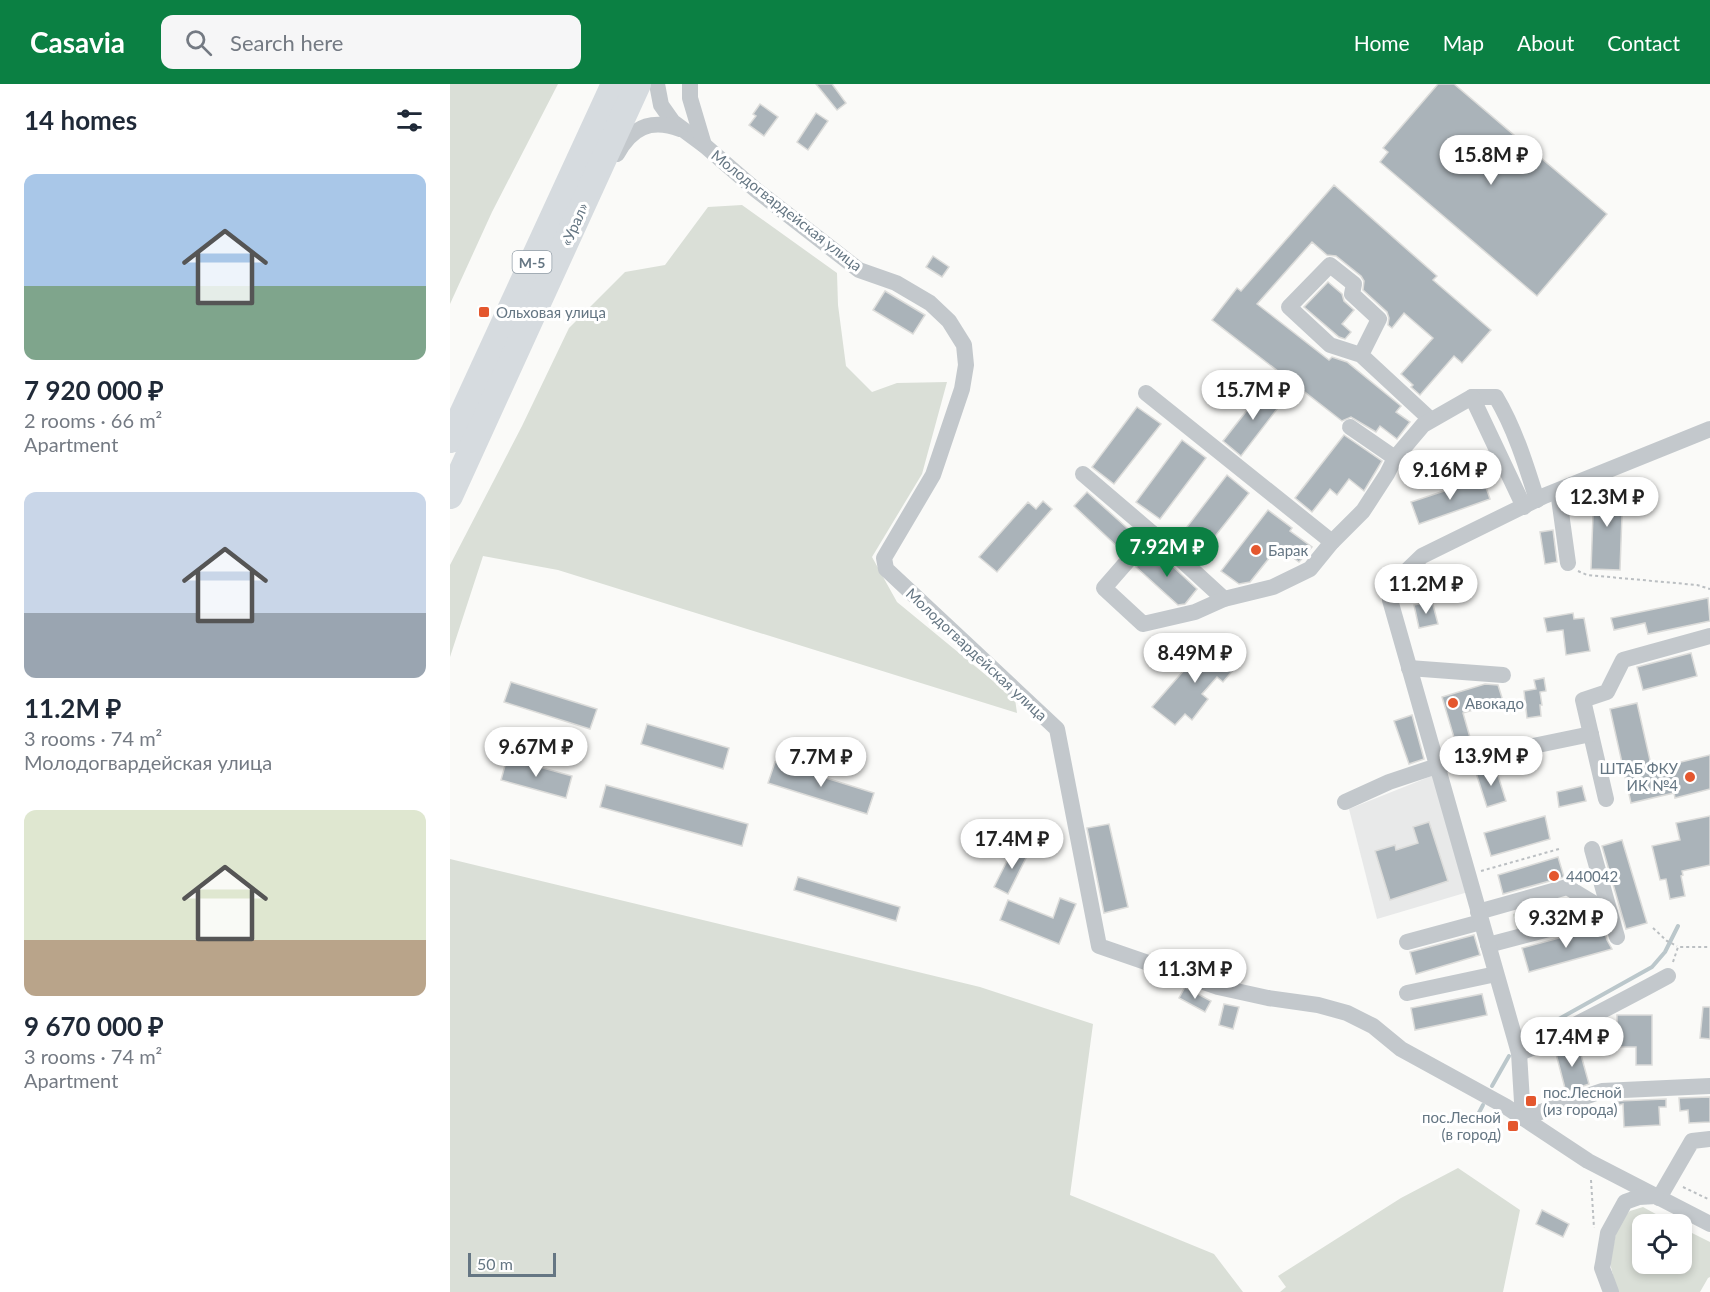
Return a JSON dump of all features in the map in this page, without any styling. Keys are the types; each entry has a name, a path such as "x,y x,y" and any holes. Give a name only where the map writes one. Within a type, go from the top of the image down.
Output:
{"highway":[{"name":"«Урал»","path":"450,440 614,84"},
{"name":"«Урал»","path":"450,496 638,84"}],"street":[{"name":"Молодогвардейская улица","path":"657,84 664,112 686,132 756,190 860,270 896,283 930,303 949,321 964,345 966,365 962,389 933,475 884,558 886,569 1058,729 1099,946 1218,987 1268,998 1318,1005 1347,1013 1373,1026 1401,1049 1505,1106 1592,1163 1710,1224"},
{"path":"690,84 690,98 704,145"},
{"path":"463,468 528,348 624,142 634,131 653,125 668,126 686,132"},
{"path":"1361,355 1379,319 1352,294 1354,284 1330,265 1290,307 1330,345 1361,355 1430,419"},
{"path":"1146,393 1332,542"},
{"path":"1472,397 1530,504"},
{"path":"1152,533 1104,588 1143,624 1195,612 1224,599 1273,586 1310,569 1332,542 1363,511 1395,458 1423,425 1472,397 1497,397 1523,457 1530,504"},
{"path":"1350,427 1395,458"},
{"path":"1710,429 1558,491 1422,556 1393,584 1390,600 1519,1053 1523,1118 1602,1091 1710,1086"},
{"path":"1083,474 1224,599"},
{"path":"1558,491 1568,563"},
{"path":"1606,799 1583,700 1606,692 1623,660 1710,636"},
{"path":"1409,668 1503,675"},
{"path":"1345,802 1437,766 1591,734"},
{"path":"1592,849 1617,938"},
{"path":"1407,942 1567,886 1610,914"},
{"path":"1488,945 1610,914"},
{"path":"1407,993 1496,974"},
{"path":"1519,1053 1538,1047 1567,1029 1668,976"},
{"path":"1505,1106 1507,1098 1514,1095 1521,1100"},
{"path":"1611,1292 1602,1268 1608,1233 1625,1202 1639,1197 1657,1197 1670,1180 1692,1141 1710,1140"}],"path":[{"path":"1568,563 1587,575 1697,585 1710,589"},
{"path":"1468,875 1559,849"},
{"path":"1653,928 1667,941 1678,947 1710,947"},
{"path":"1668,976 1678,947"},
{"path":"1592,1163 1591,1190 1596,1236"},
{"path":"1670,1180 1710,1200"}],"shaded area":[{"path":"450,84 558,84 492,212 450,304"},
{"path":"742,205 837,273 838,305 846,366 872,392 897,383 947,382 922,474 872,557 897,602 1015,699 1017,713 558,570 483,556 450,657 450,565 522,426 569,328 625,272 665,265 708,207"},
{"path":"1434,775 1468,892 1377,919 1349,809"},
{"path":"450,859 980,987 1093,1024 1070,1195 1214,1254 1243,1292 450,1292"},
{"path":"1560,902 1565,922 1518,934 1513,914"},
{"path":"1458,1168 1520,1210 1503,1292 1280,1292 1286,1287 1278,1276 1401,1198"},
{"path":"1643,1207 1656,1214 1632,1214 1632,1274 1692,1274 1692,1233 1710,1242 1710,1277 1700,1292 1617,1292 1610,1263 1618,1222 1630,1211"}],"building":[{"path":"816,84 832,84 846,103 837,110"},
{"path":"1438,84 1454,84 1607,214 1537,296 1380,162 1388,152 1383,148"},
{"path":"760,104 778,117 764,136 749,125 756,116 753,114"},
{"path":"816,113 828,121 808,150 797,142"},
{"path":"1334,185 1437,276 1433,280 1491,330 1462,363 1454,356 1420,395 1401,374 1433,338 1404,313 1392,328 1388,325 1387,312 1363,290 1364,281 1361,276 1336,256 1327,255 1312,242 1257,304 1329,360 1332,357 1347,362 1401,406 1396,412 1410,422 1397,439 1380,426 1376,432 1351,417 1342,421 1212,320 1237,288 1241,291"},
{"path":"933,256 949,267 942,277 926,267"},
{"path":"1328,282 1342,294 1344,301 1354,310 1342,324 1351,332 1345,339 1339,337 1304,307"},
{"path":"885,291 925,315 913,334 873,310"},
{"path":"1266,386 1284,400 1241,456 1223,441"},
{"path":"1137,407 1161,424 1114,484 1092,467"},
{"path":"1344,435 1382,461 1364,491 1349,479 1337,495 1330,489 1312,512 1295,498"},
{"path":"1182,440 1206,458 1160,519 1136,502"},
{"name":"Барак","path":"1227,475 1249,493 1202,553 1180,536"},
{"path":"1483,478 1490,499 1419,524 1411,502"},
{"path":"1594,487 1623,487 1620,570 1591,569"},
{"path":"1087,492 1136,536 1122,551 1074,506"},
{"path":"1043,501 1052,509 997,572 979,557 1028,502 1036,509"},
{"name":"Барак","path":"1268,510 1292,528 1290,531 1312,547 1299,562 1278,547 1250,582 1239,584 1221,571"},
{"path":"1553,530 1557,562 1545,564 1540,532"},
{"path":"1153,548 1197,589 1185,604 1178,605 1136,567"},
{"path":"1708,598 1710,621 1648,634 1645,623 1614,630 1611,618"},
{"path":"1432,601 1438,624 1419,628 1414,605"},
{"path":"1573,613 1574,619 1584,618 1590,651 1566,655 1563,630 1547,632 1544,618"},
{"path":"1221,644 1240,662 1223,682 1217,677 1202,694 1208,699 1192,720 1185,714 1175,725 1152,707 1206,645 1215,652"},
{"path":"1691,653 1697,676 1643,690 1637,667"},
{"path":"1544,678 1546,691 1540,692 1541,716 1527,718 1524,691 1536,689 1534,680"},
{"path":"511,682 597,709 590,729 504,702"},
{"path":"1485,684 1498,685 1503,701 1463,713 1473,748 1458,751 1442,697"},
{"path":"1637,703 1652,769 1710,755 1710,789 1675,798 1674,793 1631,803 1610,709"},
{"path":"1412,715 1424,759 1409,764 1394,721"},
{"path":"647,724 729,748 723,769 641,744"},
{"path":"507,758 572,776 566,798 501,780"},
{"path":"775,762 874,793 867,814 768,783"},
{"path":"1495,766 1506,801 1487,807 1476,773"},
{"path":"606,785 748,824 742,846 600,807"},
{"path":"1582,786 1586,801 1559,807 1557,792"},
{"path":"1545,816 1550,839 1491,856 1484,833"},
{"path":"1710,816 1710,865 1682,871 1685,896 1670,899 1666,879 1660,880 1652,846 1680,840 1676,823"},
{"path":"1429,822 1448,881 1390,900 1375,851 1395,845 1396,850 1418,843 1413,827"},
{"path":"1109,824 1128,907 1104,913 1087,828"},
{"path":"1622,840 1647,923 1626,929 1602,846"},
{"path":"1015,845 1029,852 1008,894 994,887"},
{"path":"1558,857 1564,877 1503,894 1498,875"},
{"path":"798,877 900,907 896,921 794,890"},
{"path":"1060,898 1076,904 1059,944 1000,920 1008,900 1053,918"},
{"path":"1603,926 1612,949 1529,972 1522,948"},
{"path":"1474,935 1480,955 1416,974 1410,952"},
{"path":"1185,987 1211,1001 1205,1012 1179,998"},
{"path":"1482,994 1487,1015 1415,1030 1411,1008"},
{"path":"1224,1004 1239,1007 1233,1029 1219,1025"},
{"path":"1703,1007 1710,1007 1710,1039 1700,1038"},
{"path":"1617,1015 1652,1015 1652,1065 1636,1065 1636,1047 1603,1047 1603,1027 1617,1027"},
{"path":"1578,1044 1589,1084 1566,1092 1555,1050"},
{"path":"1710,1097 1710,1122 1689,1123 1688,1110 1680,1111 1679,1098"},
{"path":"1666,1099 1666,1107 1659,1107 1660,1125 1624,1127 1623,1104 1619,1105 1618,1101"},
{"path":"1542,1210 1569,1224 1563,1237 1536,1224"}],"waterway":[{"path":"1523,1039 1652,967 1665,952 1678,926"},
{"path":"1492,1086 1509,1056"},
{"path":"1473,1124 1483,1105"}],"place":[{"name":"Ольховая улица","path":"484,312"},
{"name":"Барак","path":"1256,550"},
{"name":"Авокадо","path":"1453,703"},
{"name":"ШТАБ ФКУ ИК №4","path":"1690,777"},
{"name":"440042","path":"1554,876"},
{"name":"пос.Лесной (из города)","path":"1531,1101"},
{"name":"пос.Лесной (в город)","path":"1513,1126"}]}
